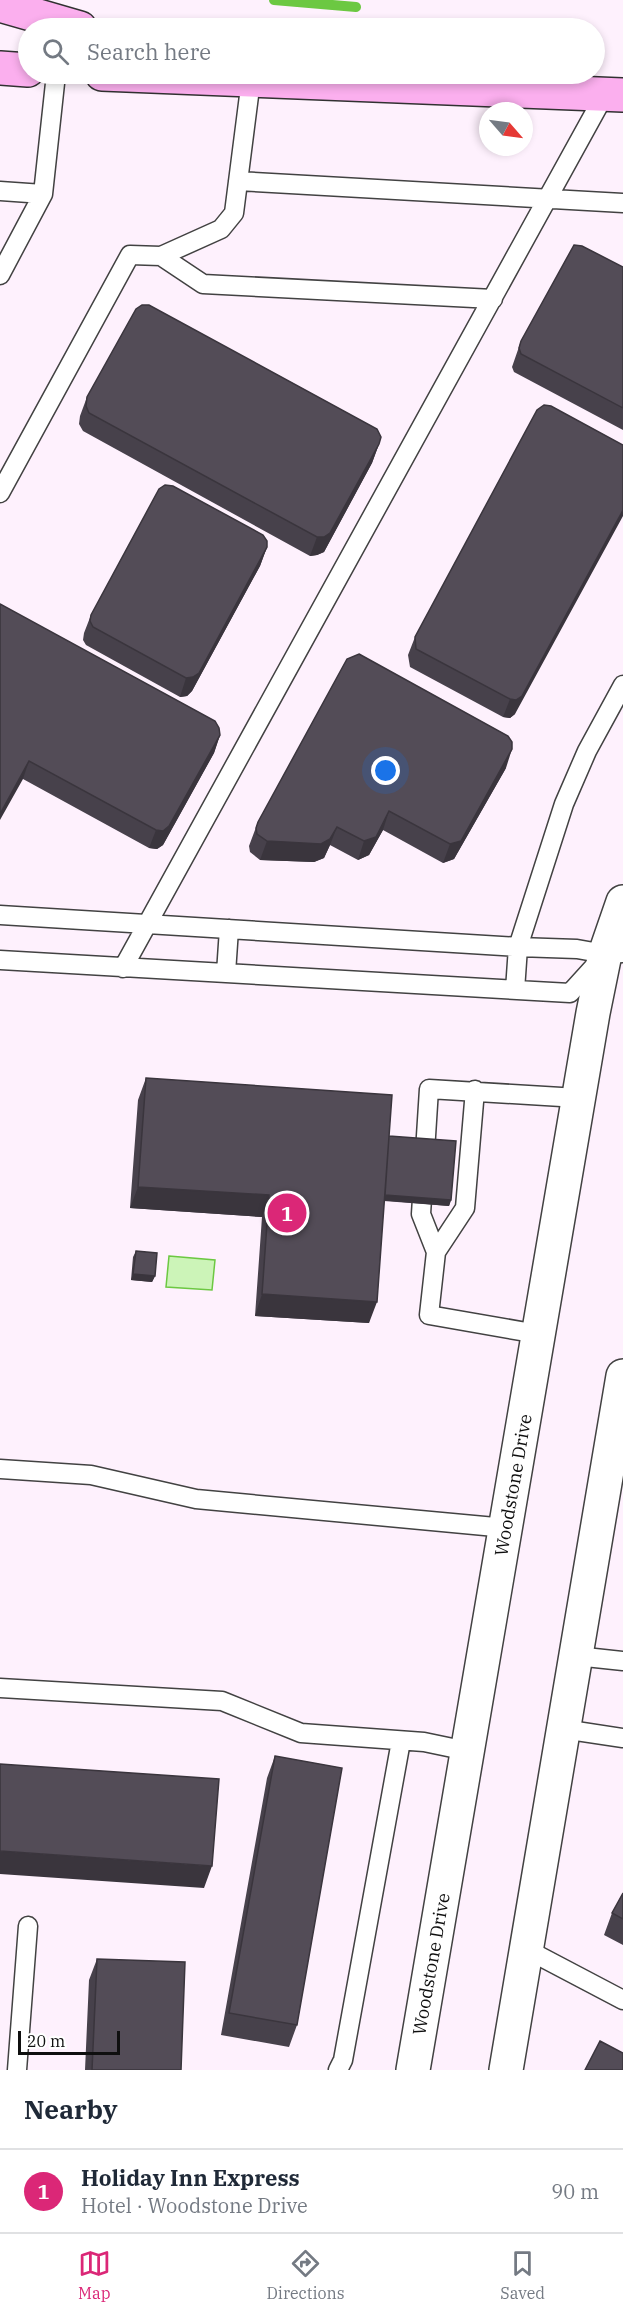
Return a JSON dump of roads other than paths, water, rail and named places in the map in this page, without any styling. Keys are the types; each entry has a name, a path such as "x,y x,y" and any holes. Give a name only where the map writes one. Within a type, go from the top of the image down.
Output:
{"main road":[{"path":"0,5 45,18"},
{"path":"0,68 18,69"},
{"path":"389,84 614,94"}],"street":[{"name":"Woodstone Drive","path":"413,2070 578,1098 614,954 623,903"},
{"path":"506,2070 623,1376"}],"lane":[{"path":"0,275 43,194 55,84"},
{"path":"0,493 130,255 161,256 221,229 234,213 238,181 231,84"},
{"path":"123,968 549,199 614,94"},
{"path":"238,181 623,203"},
{"path":"0,191 43,194"},
{"path":"161,256 203,284 493,299"},
{"path":"515,990 518,947 564,804 587,751 623,685"},
{"path":"0,915 577,949 614,954"},
{"path":"226,973 230,929"},
{"path":"0,960 570,993 614,954"},
{"path":"436,1252 421,1214 429,1089 578,1098"},
{"path":"475,1090 465,1208 436,1252 429,1315 538,1334"},
{"path":"0,1469 91,1474 196,1499 506,1528"},
{"path":"576,1656 623,1661"},
{"path":"0,1688 222,1701 301,1733 424,1743 467,1751"},
{"path":"563,1728 623,1738"},
{"path":"338,2070 343,2060 401,1741"},
{"path":"17,2070 28,1926"},
{"path":"526,1949 623,2000"}],"waterway":[{"path":"274,0 356,7"}],"place":[{"name":"Holiday Inn Express","path":"287,1213"}]}
